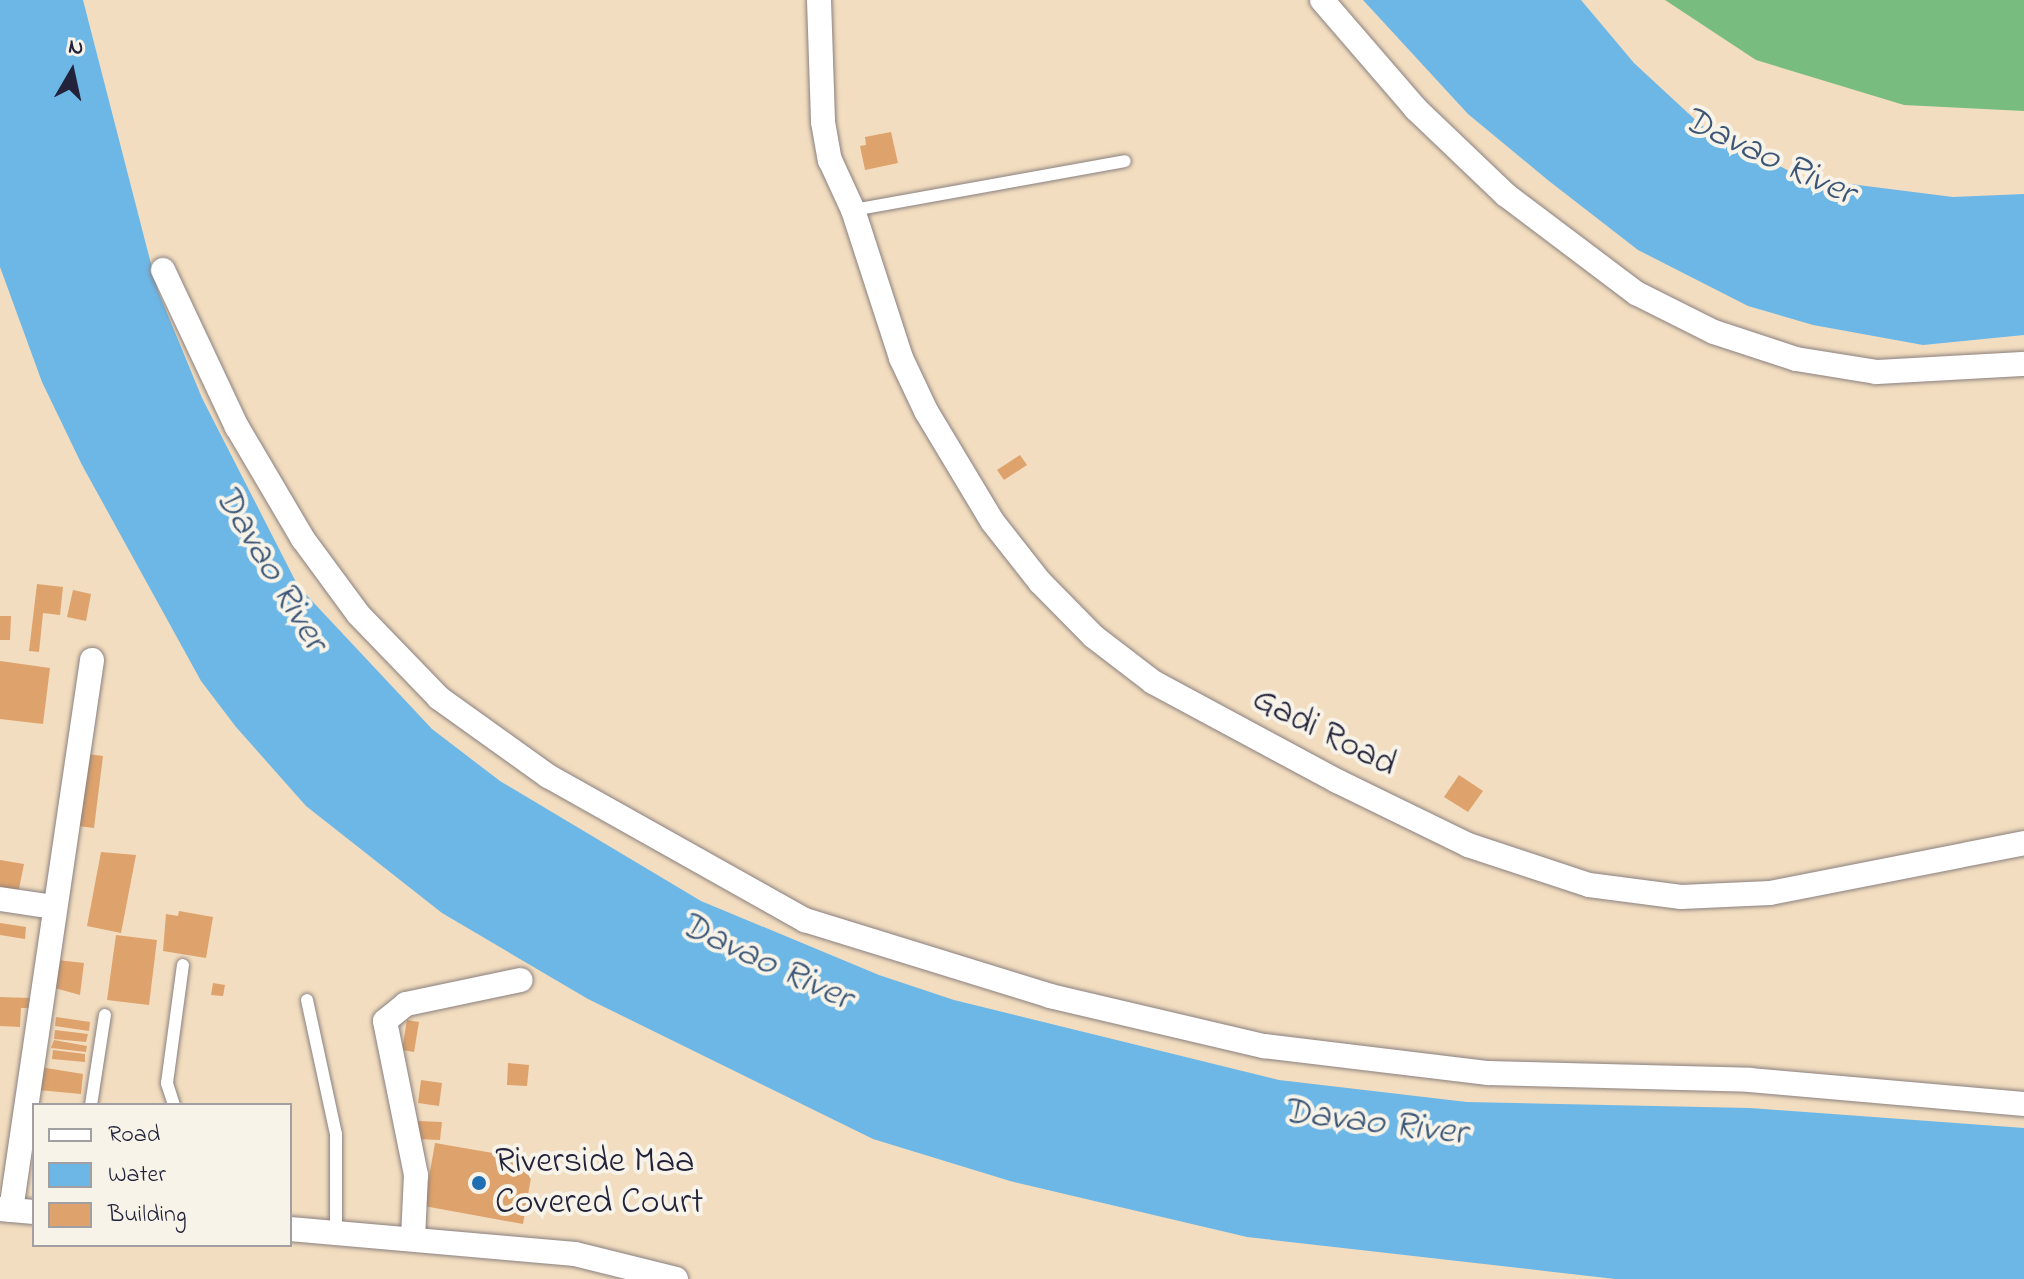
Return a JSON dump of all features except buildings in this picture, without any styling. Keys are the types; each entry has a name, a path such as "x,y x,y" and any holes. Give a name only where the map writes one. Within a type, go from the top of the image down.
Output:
{"street":[{"name":"Gadi Road","path":"819,0 823,122 830,160 853,210 901,358 953,461 992,521 1040,582 1093,636 1153,682 1224,723 1468,845 1589,885 1645,895 1770,893 2024,843"},
{"path":"1322,0 1416,109 1506,195 1636,293 1714,332 1796,359 1876,372 2024,364"},
{"path":"163,270 237,427 303,539 358,614 439,698 548,776 805,920 1050,996 1264,1046 1488,1073 1750,1080 2024,1104"},
{"path":"15,1210 54,907 92,660"},
{"path":"0,899 54,907"},
{"path":"413,1238 416,1175 385,1021 406,1004 521,980"},
{"path":"292,1229 575,1254 676,1279"}],"lane":[{"path":"853,210 1125,161"},
{"path":"173,1103 167,1083 183,965"},
{"path":"307,1000 336,1134 336,1232"},
{"path":"91,1103 105,1015"}],"green space":[{"path":"1665,0 2024,0 2024,111 1904,105 1756,60"}],"water":[{"name":"Davao River","path":"0,0 83,0 158,291 202,398 298,586 432,729 500,781 701,901 879,975 954,1000 1279,1080 1467,1102 1750,1108 2024,1128 2024,1279 1615,1279 1247,1237 1010,1181 873,1139 588,999 442,913 306,806 236,727 201,681 82,465 42,382 0,267"},
{"path":"1363,0 1581,0 1634,63 1702,126 1803,178 1953,197 2024,194 2024,335 1923,345 1813,325 1748,306 1638,250 1549,181 1468,114"}],"place":[{"name":"Riverside Maa Covered Court","path":"479,1183"}]}
